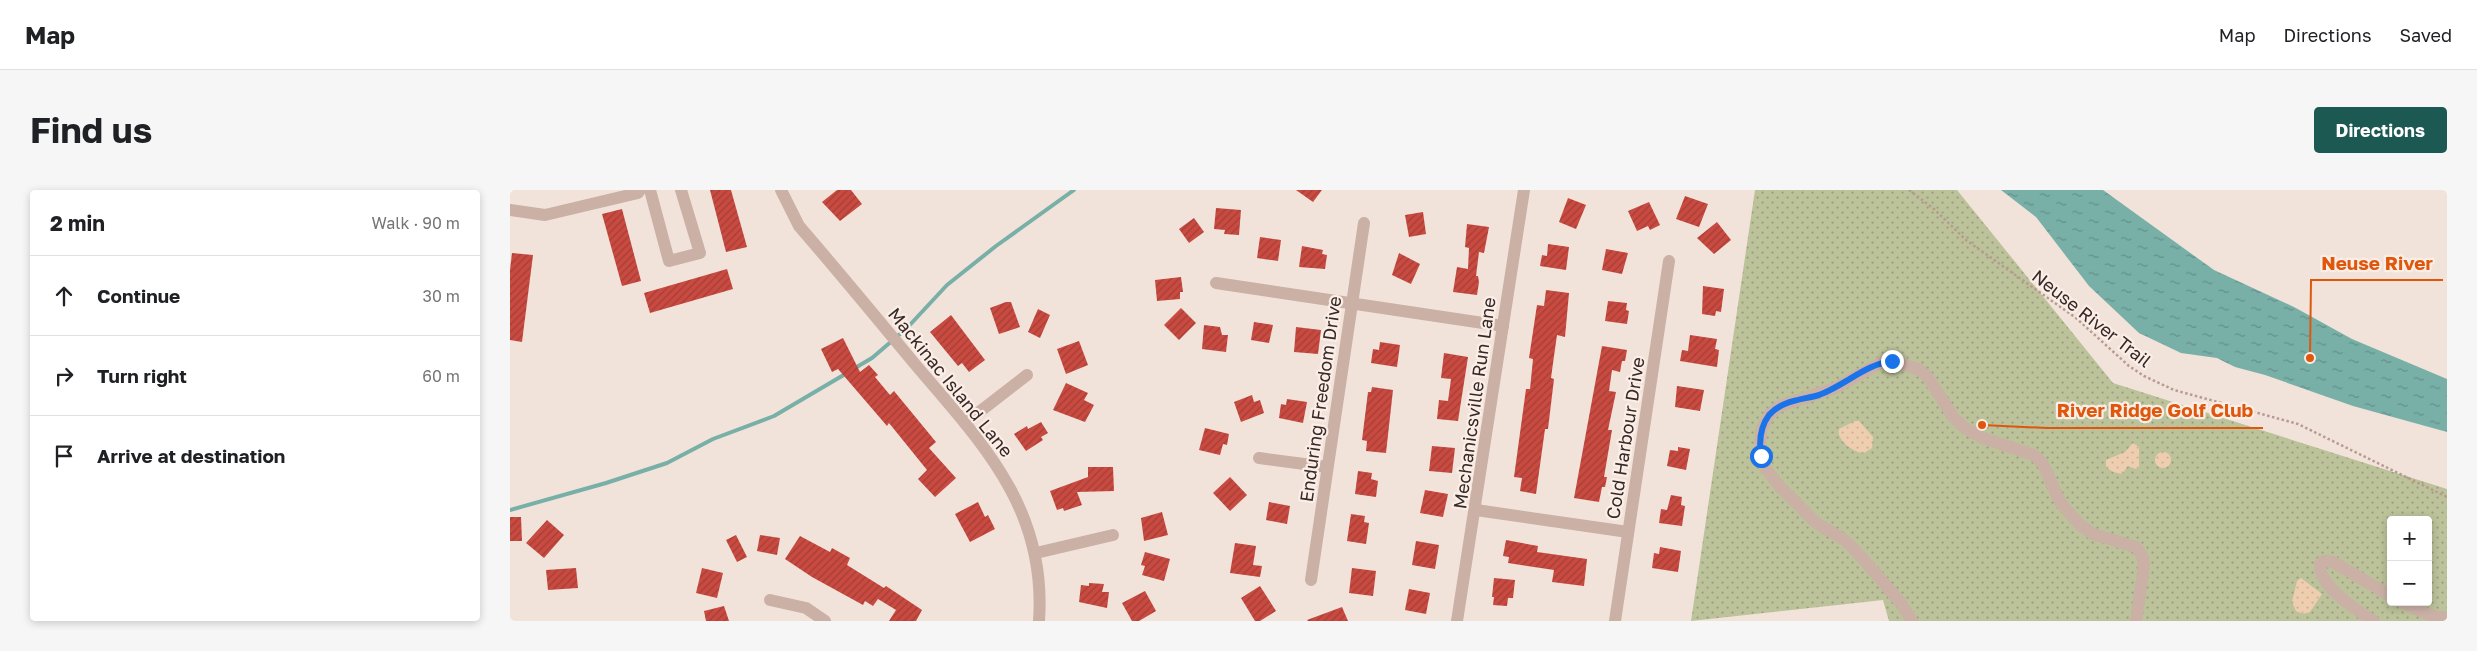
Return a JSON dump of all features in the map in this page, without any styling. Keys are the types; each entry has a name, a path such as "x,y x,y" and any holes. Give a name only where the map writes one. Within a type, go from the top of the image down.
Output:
{"street":[{"path":"510,210 546,215 593,205 638,193 640,190"},
{"path":"650,190 669,261 700,253 681,190"},
{"name":"Mackinac Island Lane","path":"781,190 799,226 965,423 1006,478 1026,519 1036,553 1040,602 1039,621"},
{"name":"Mechanicsville Run Lane","path":"1457,621 1476,510 1524,190"},
{"name":"Enduring Freedom Drive","path":"1311,580 1364,223"},
{"name":"Cold Harbour Drive","path":"1615,621 1669,261"},
{"path":"1216,283 1503,326"},
{"path":"1912,621 1901,603 1857,552 1846,541 1815,522 1779,486 1764,466 1760,442 1762,428 1769,415 1780,406 1826,392 1850,381 1880,363 1892,361 1918,368 1927,376 1954,418 1965,428 1984,438 2034,455 2043,464 2060,502 2080,525 2093,534 2136,546 2142,555 2144,566 2136,621"},
{"path":"965,423 1027,375"},
{"path":"1259,458 1327,467"},
{"path":"1476,510 1628,532"},
{"path":"1036,553 1113,535"},
{"path":"2374,621 2349,605 2332,588 2322,577 2320,564 2324,561 2333,562 2387,594"},
{"path":"770,600 806,608 825,621"},
{"path":"2410,606 2429,615 2447,618"}],"path":[{"name":"Neuse River Trail","path":"1909,190 1934,209 1966,240 2076,318 2129,366 2159,384 2222,404 2298,424 2447,497"}],"green space":[{"path":"1755,190 1957,190 2113,383 2447,489 2447,621 1889,621 1883,600 1691,621"}],"sand":[{"path":"1859,421 1873,437 1872,448 1864,453 1855,451 1840,437 1839,429"},
{"path":"2133,443 2139,447 2139,468 2136,469 2128,466 2122,474 2113,472 2106,467 2106,460 2125,452"},
{"path":"2160,452 2166,452 2171,457 2169,466 2160,468 2155,463 2155,457"},
{"path":"2301,578 2322,594 2310,612 2303,614 2296,611 2292,602 2297,581"}],"water":[{"path":"2001,190 2103,190 2214,270 2294,307 2352,339 2447,379 2447,432 2353,406 2265,375 2235,367 2217,358 2181,353 2139,333 2089,286 2036,217"}],"building":[{"path":"710,190 731,190 747,247 726,252"},
{"path":"837,190 851,190 862,204 840,221 822,202"},
{"path":"1296,190 1322,190 1313,202"},
{"path":"1685,196 1708,204 1699,227 1676,219"},
{"path":"1568,198 1586,205 1576,229 1559,222"},
{"path":"1649,202 1660,225 1650,230 1648,226 1637,231 1628,211"},
{"path":"1216,208 1241,210 1239,235 1224,234 1225,230 1214,229"},
{"path":"622,209 641,281 622,286 602,214"},
{"path":"1423,212 1426,234 1409,237 1405,215"},
{"path":"1194,218 1204,232 1189,243 1179,229"},
{"path":"1717,222 1731,240 1714,254 1697,238"},
{"path":"1467,224 1489,227 1484,253 1479,252 1476,276 1478,276 1479,282 1477,295 1453,292 1457,267 1468,269 1469,248 1465,247"},
{"path":"1260,237 1281,240 1278,261 1257,258"},
{"path":"1548,244 1569,247 1566,270 1540,266 1542,255 1547,256"},
{"path":"1302,246 1323,250 1322,254 1327,255 1325,269 1299,267"},
{"path":"1606,249 1628,253 1622,274 1602,270"},
{"path":"512,253 533,255 522,342 510,340 510,270"},
{"path":"1399,253 1420,264 1411,284 1392,275"},
{"path":"727,269 733,289 650,313 644,293"},
{"path":"1181,277 1183,292 1180,292 1180,299 1157,301 1155,280"},
{"path":"1703,286 1724,289 1721,312 1716,311 1715,316 1702,314"},
{"path":"1546,290 1569,293 1565,337 1557,335 1551,378 1554,379 1548,429 1545,429 1536,494 1520,491 1522,478 1514,477 1526,389 1530,389 1533,359 1529,358 1537,305 1544,306"},
{"path":"1608,301 1627,303 1626,310 1629,311 1627,324 1605,321"},
{"path":"1011,302 1020,327 999,334 990,308"},
{"path":"1181,308 1196,323 1179,340 1164,325"},
{"path":"1038,309 1050,315 1040,338 1028,332"},
{"path":"951,315 985,360 969,372 962,363 958,366 930,332"},
{"path":"1254,322 1273,325 1269,343 1251,340"},
{"path":"1204,325 1220,327 1222,335 1228,335 1226,352 1202,349"},
{"path":"1296,327 1321,330 1318,354 1294,352"},
{"path":"1690,335 1717,339 1715,349 1719,350 1717,367 1680,361 1682,350 1688,351"},
{"path":"843,338 860,372 869,365 878,375 875,377 890,395 894,391 936,442 929,448 956,478 935,497 918,479 927,470 889,423 887,426 838,369 832,372 821,349"},
{"path":"1079,341 1088,365 1066,374 1057,349"},
{"path":"1380,342 1400,345 1397,367 1371,363 1373,349 1379,350"},
{"path":"1602,346 1627,350 1620,372 1612,370 1609,391 1616,392 1608,430 1612,430 1604,477 1607,477 1605,487 1602,487 1599,502 1574,498"},
{"path":"1444,353 1468,357 1458,421 1437,419 1439,400 1448,401 1451,379 1441,378"},
{"path":"1066,383 1088,393 1084,400 1094,405 1085,422 1053,410"},
{"path":"1677,386 1704,390 1700,411 1675,407"},
{"path":"1372,387 1393,390 1386,453 1366,451 1367,441 1362,440 1368,392 1371,392"},
{"path":"1252,395 1254,402 1260,400 1264,413 1241,422 1234,402"},
{"path":"1287,399 1307,402 1303,423 1279,418 1281,404 1286,405"},
{"path":"1041,422 1048,433 1041,437 1043,440 1026,451 1014,434 1027,426 1028,429"},
{"path":"1205,428 1229,434 1227,445 1223,444 1220,455 1199,450"},
{"path":"1432,446 1455,448 1452,473 1429,471"},
{"path":"1678,447 1690,449 1686,470 1667,466 1670,450 1678,451"},
{"path":"1088,467 1113,467 1114,491 1077,492 1082,505 1064,511 1063,508 1057,510 1050,491 1088,477"},
{"path":"1358,471 1372,473 1371,479 1378,481 1376,497 1355,494"},
{"path":"1230,477 1247,495 1230,511 1213,493"},
{"path":"1425,490 1448,494 1443,517 1420,513"},
{"path":"1671,495 1682,497 1681,505 1685,506 1682,526 1659,523 1661,509 1667,510"},
{"path":"978,502 985,517 988,515 995,529 970,542 955,514"},
{"path":"1269,502 1290,506 1287,524 1266,520"},
{"path":"1162,512 1168,535 1144,541 1141,518"},
{"path":"1351,514 1365,516 1364,522 1369,523 1366,544 1347,541"},
{"path":"510,517 521,517 522,541 510,541"},
{"path":"547,520 564,535 544,558 526,543"},
{"path":"736,535 747,557 737,562 726,540"},
{"path":"760,535 780,538 777,555 757,551"},
{"path":"800,536 830,552 832,548 850,558 847,565 884,588 886,586 922,610 916,621 889,621 896,610 878,599 873,606 865,601 863,605 812,577 785,559"},
{"path":"1506,540 1538,546 1537,552 1587,559 1584,586 1552,582 1554,570 1508,563 1509,557 1503,556"},
{"path":"1416,541 1439,545 1435,569 1412,565"},
{"path":"1235,543 1256,546 1253,565 1262,566 1260,577 1230,573"},
{"path":"1660,547 1681,551 1678,572 1652,568 1654,553 1659,554"},
{"path":"1145,552 1170,559 1164,581 1142,575 1145,566 1141,565"},
{"path":"576,568 578,588 548,590 546,570"},
{"path":"702,568 723,573 717,598 696,593"},
{"path":"1352,568 1376,571 1373,596 1349,593"},
{"path":"1494,578 1515,580 1513,598 1508,598 1507,606 1493,605"},
{"path":"1089,583 1104,584 1102,592 1109,592 1107,608 1079,602 1081,585 1089,586"},
{"path":"1260,586 1276,611 1260,621 1255,621 1241,598"},
{"path":"1409,589 1430,593 1426,614 1405,610"},
{"path":"1145,591 1156,611 1139,621 1132,621 1122,603"},
{"path":"724,606 729,621 706,621 704,611"},
{"path":"1342,607 1348,621 1307,620"}],"waterway":[{"path":"855,368 872,358 907,328 947,285 996,246 1074,190"},
{"path":"510,510 606,483 667,463 713,439 774,416 847,373"}],"place":[{"name":"Neuse River","path":"2310,358"},
{"name":"River Ridge Golf Club","path":"1982,425"}],"route":[{"path":"1761,456 1762,428 1769,415 1780,406 1835,388 1880,363 1892,361"}]}
